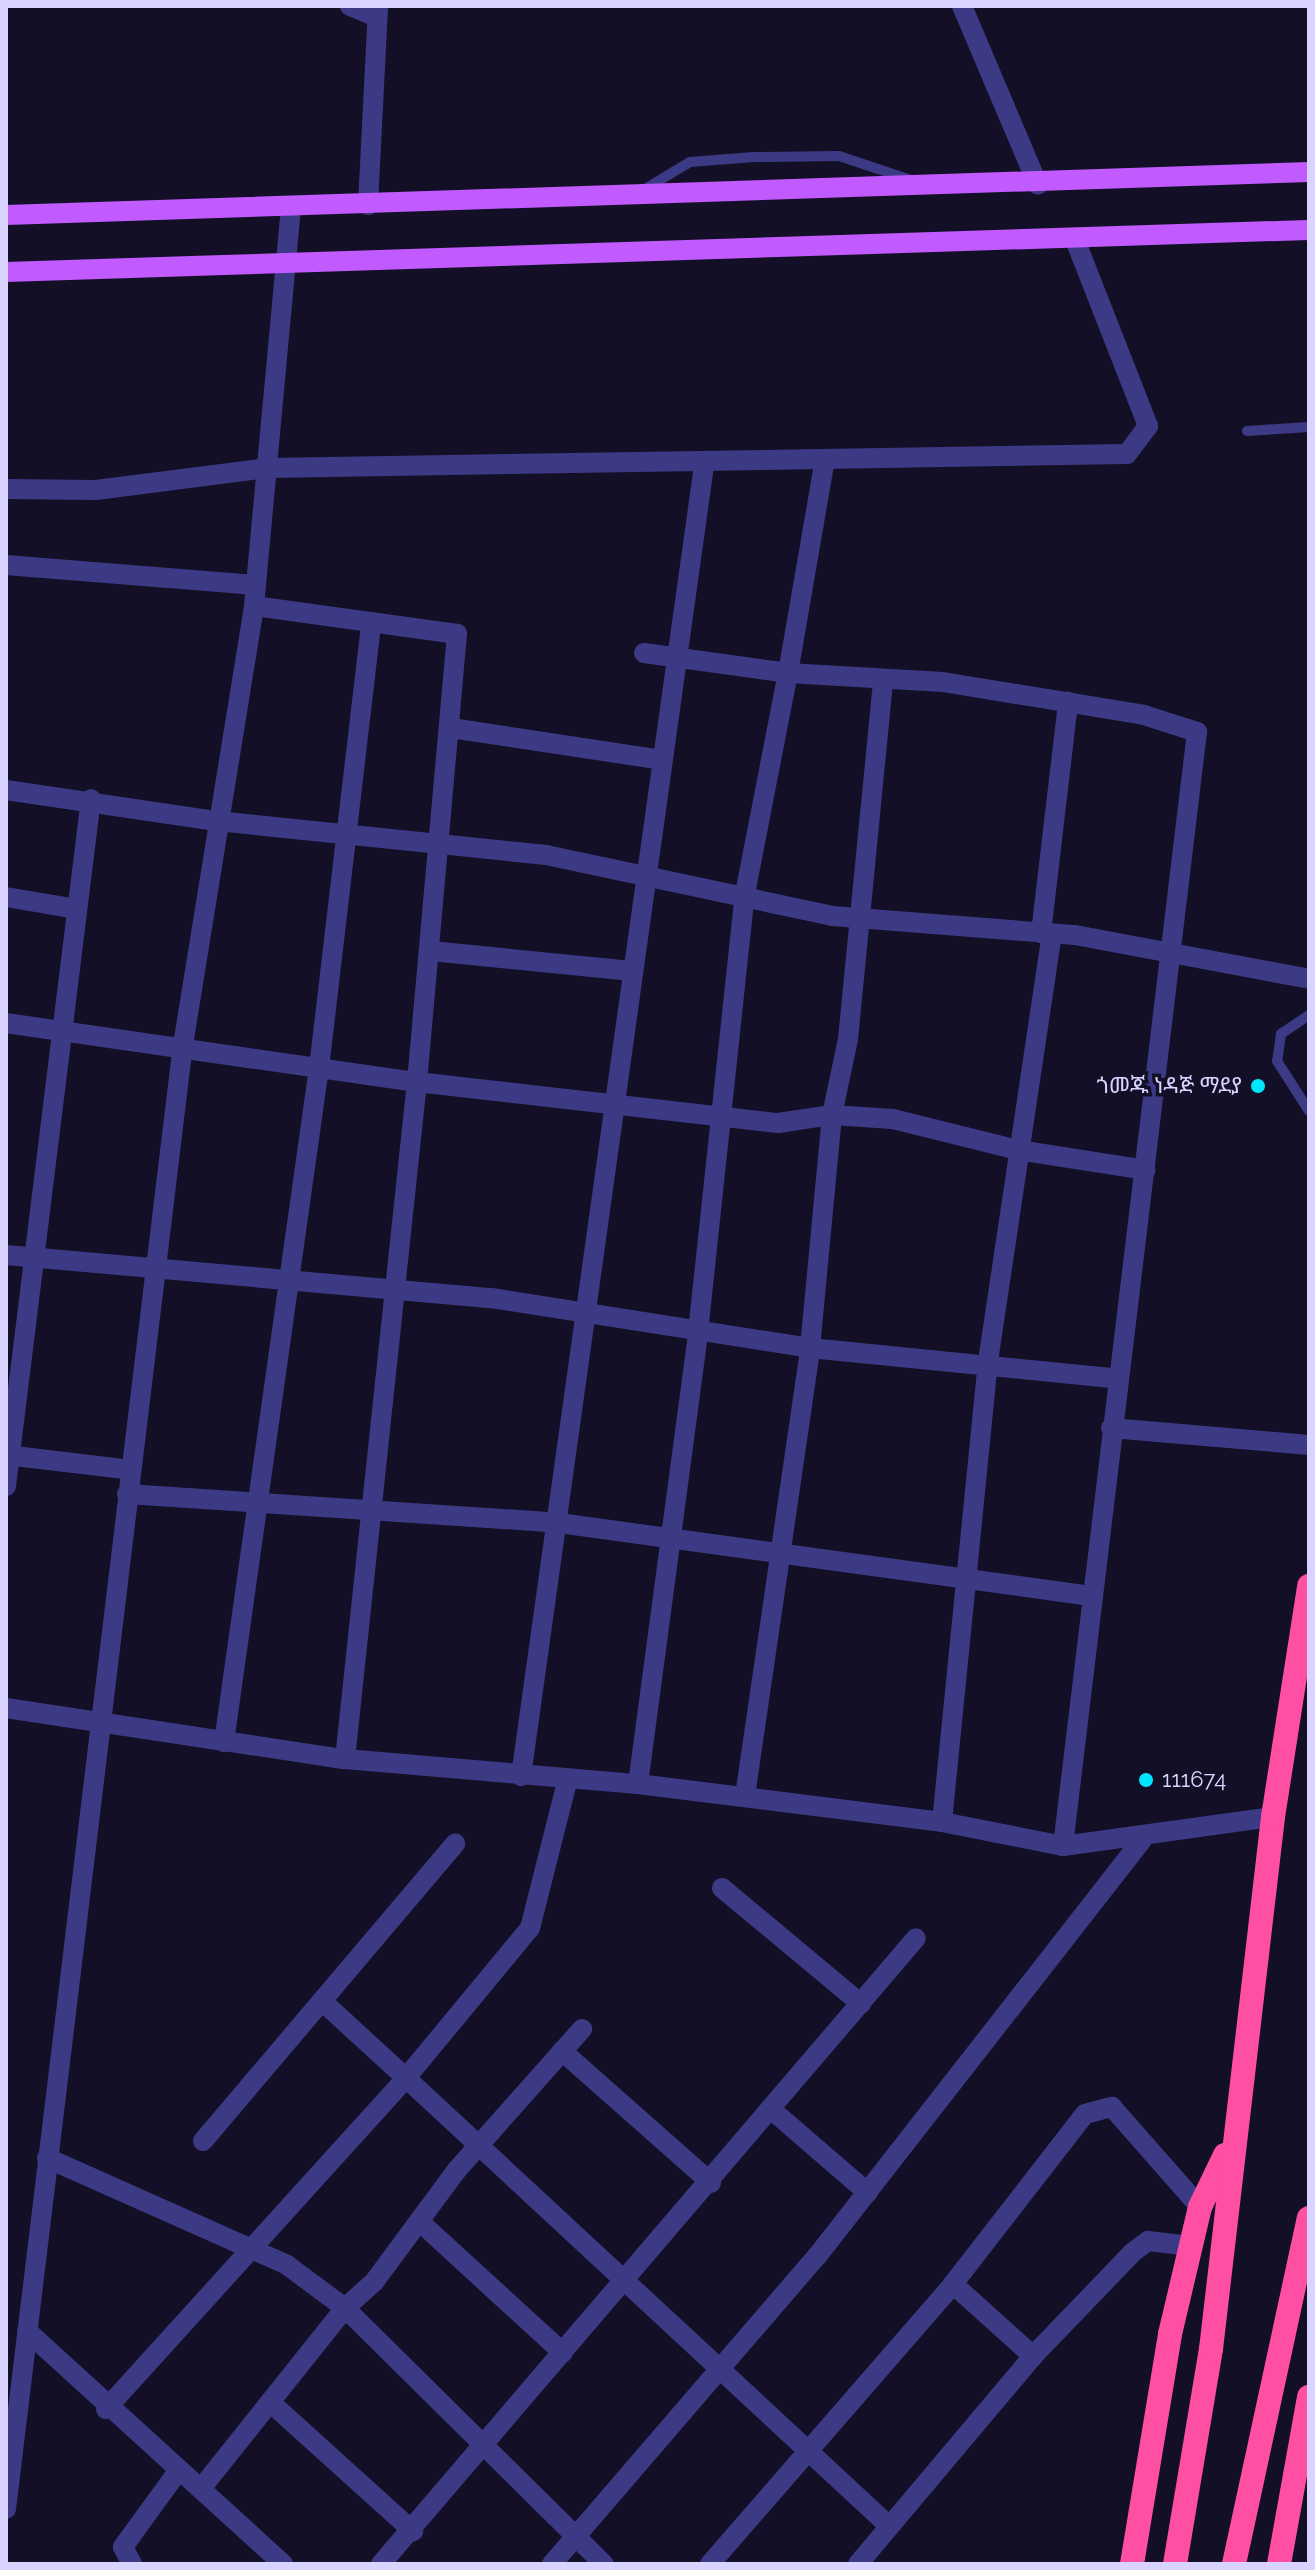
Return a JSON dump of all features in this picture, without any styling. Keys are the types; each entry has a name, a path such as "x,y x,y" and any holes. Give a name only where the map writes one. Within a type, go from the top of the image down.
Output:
{"highway":[{"path":"1175,2564 1211,2349 1233,2138 1273,1817 1309,1586"},
{"path":"1132,2564 1200,2207 1233,2138"},
{"path":"1234,2564 1309,2218"},
{"path":"1279,2564 1309,2397"}],"main road":[{"path":"6,215 1038,185 1309,172"},
{"path":"6,272 1076,242 1309,230"}],"street":[{"path":"350,6 377,11 368,205"},
{"path":"962,6 1038,185"},
{"path":"6,2509 47,2158 105,1721 127,1494 183,1045 254,606 291,208"},
{"path":"6,489 96,490 268,468 704,466 1127,454 1140,445 1148,426 1076,242"},
{"path":"638,1784 698,1332 744,899 824,464"},
{"path":"521,1776 590,1312 644,879 704,466"},
{"path":"6,565 256,585"},
{"path":"254,606 457,634 443,841 431,951 417,1029 417,1082 345,1759"},
{"path":"224,1742 254,1500 319,1068 349,836 371,622"},
{"path":"644,653 788,673 883,680 1068,702 1197,732 1176,951 1111,1428 1063,1846"},
{"path":"745,1796 810,1348 832,1115 859,918 883,680"},
{"path":"942,1822 987,1368 1047,933 1068,702"},
{"path":"451,728 662,760"},
{"path":"6,790 91,799 217,821 349,836 443,841 859,918 1047,933 1176,951 1309,979"},
{"path":"6,1486 31,1260 91,799"},
{"path":"6,897 76,909"},
{"path":"431,951 632,971"},
{"path":"6,1023 183,1045 417,1082 791,1124 832,1115 907,1122 1018,1150 1145,1170"},
{"path":"6,1255 157,1272 393,1290 590,1312 810,1348 1118,1379"},
{"path":"1111,1428 1309,1445"},
{"path":"8,1456 131,1470"},
{"path":"127,1494 254,1500 373,1512 559,1523 669,1541 778,1552 1091,1596"},
{"path":"6,1708 345,1759 567,1782 638,1784 745,1796 942,1822 1063,1846 1142,1840 1273,1817"},
{"path":"106,2409 255,2250 406,2078 530,1928 567,1782"},
{"path":"552,2564 868,2193 1142,1840"},
{"path":"203,2141 455,1844"},
{"path":"722,1888 861,2004"},
{"path":"381,2564 628,2282 916,1938"},
{"path":"322,2001 813,2448 888,2525"},
{"path":"203,2486 478,2146 582,2029"},
{"path":"562,2051 711,2183"},
{"path":"710,2564 953,2284 1085,2114 1112,2107 1200,2207"},
{"path":"773,2111 868,2193"},
{"path":"47,2158 255,2250 345,2308 482,2448 604,2564"},
{"path":"419,2221 563,2353"},
{"path":"858,2564 1033,2356 1148,2241 1191,2246"},
{"path":"953,2284 1033,2356"},
{"path":"27,2331 176,2474 203,2486 283,2564"},
{"path":"270,2402 413,2531"},
{"path":"132,2564 123,2547 176,2474"}],"lane":[{"path":"636,196 690,162 754,157 839,156 930,188"},
{"path":"1247,431 1309,427"},
{"path":"1309,1015 1281,1034 1277,1061 1309,1111"}],"place":[{"name":"ጎመጁ ነዳጅ ማደያ","path":"1258,1086"},
{"name":"111674","path":"1146,1780"}]}
